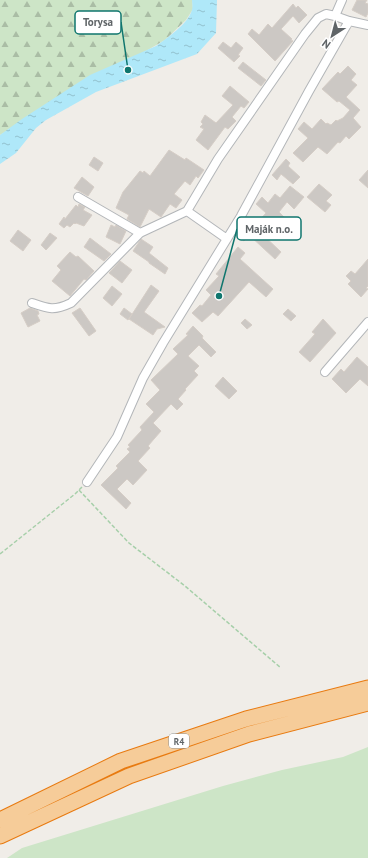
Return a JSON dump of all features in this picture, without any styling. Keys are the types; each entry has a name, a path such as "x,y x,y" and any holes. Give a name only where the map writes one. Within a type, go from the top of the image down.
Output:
{"highway":[{"name":"R4","path":"0,820 121,761 246,719 368,688"},
{"name":"R4","path":"0,836 129,776 249,734 368,703"}],"street":[{"path":"335,16 342,0"},
{"path":"32,303 50,309 60,308 71,303 140,233 187,211 218,159 305,34 318,18 326,14 368,25"},
{"path":"86,482 117,438 146,372 241,216 349,21"},
{"path":"78,197 140,233"},
{"path":"187,211 227,239"},
{"path":"324,372 368,322"}],"path":[{"path":"0,554 79,490 86,482"},
{"path":"79,490 129,543 185,586 281,668"}],"green space":[{"path":"0,0 192,0 193,9 186,20 165,40 0,135"},
{"path":"368,747 368,858 7,858 22,848 223,786 282,770 343,757"}],"water":[{"path":"192,0 217,0 216,33 197,54 96,92 46,120 36,128 16,153 0,164 0,135 90,75 156,46 166,39 182,25 190,15 192,10"}],"building":[{"path":"357,0 367,0 365,3 368,4 368,13 366,17 352,10"},
{"path":"293,4 296,8 298,6 307,15 299,23 293,16 281,29 293,41 275,61 248,34 252,29 259,35 268,24 272,28"},
{"path":"223,42 231,48 236,42 243,48 238,55 240,56 234,62 218,48"},
{"path":"243,62 266,80 261,86 238,68"},
{"path":"348,66 356,74 351,80 357,85 346,97 360,110 353,118 361,127 349,139 346,136 340,143 338,142 327,154 318,147 303,162 293,153 308,138 298,129 304,122 312,129 321,119 326,124 331,125 336,120 337,121 343,118 350,110 339,101 337,102 322,89 338,72 340,74"},
{"path":"230,86 249,102 244,108 241,106 232,117 236,121 228,129 225,127 208,150 196,140 204,129 200,127 203,124 201,122 205,115 216,123 233,105 222,96"},
{"path":"169,150 185,160 186,158 204,170 198,178 196,176 190,185 185,181 174,194 182,200 176,208 170,204 161,217 149,209 140,227 127,219 129,215 116,208 123,192 140,171 143,173 144,171 150,176"},
{"path":"94,157 103,163 98,171 89,165"},
{"path":"286,159 290,163 288,166 300,177 293,184 281,174 277,180 272,175"},
{"path":"368,170 368,188 359,180"},
{"path":"82,177 94,187 88,196 74,188"},
{"path":"319,184 332,195 326,201 331,205 325,212 307,197"},
{"path":"290,186 304,197 294,209 287,202 279,212 284,217 278,224 273,220 261,233 281,252 275,259 249,235 244,241 239,237 251,224 254,226 266,213 256,204 262,197 268,203 275,194 280,198"},
{"path":"79,204 85,207 83,210 92,215 84,226 74,223 70,227 67,225 64,228 59,224 76,205 78,207"},
{"path":"111,225 115,227 116,225 126,231 120,244 106,237"},
{"path":"18,230 31,240 23,251 10,241"},
{"path":"50,233 57,238 46,250 41,245"},
{"path":"90,238 111,254 104,261 84,247"},
{"path":"141,239 153,247 149,253 168,268 165,274 133,251"},
{"path":"238,247 245,253 240,259 273,289 266,297 249,282 218,316 213,312 202,322 192,313 200,305 202,306 211,295 206,290 219,276 216,274"},
{"path":"70,252 76,257 78,256 94,271 86,280 84,279 70,296 52,281 61,270 57,266"},
{"path":"368,259 368,286 366,288 368,289 361,297 348,284 351,281 346,276 351,271 355,274"},
{"path":"120,261 132,270 122,283 109,273"},
{"path":"151,285 159,291 144,312 165,327 157,329 153,335 129,319"},
{"path":"112,286 122,294 112,306 103,298"},
{"path":"30,308 38,311 39,314 37,315 40,321 28,327 21,313"},
{"path":"80,308 96,331 89,336 72,313"},
{"path":"124,308 132,314 128,320 120,314"},
{"path":"288,309 296,316 291,321 283,314"},
{"path":"245,319 252,325 247,329 241,323"},
{"path":"323,319 336,333 310,362 299,352 315,334 312,332"},
{"path":"193,326 203,336 202,338 216,352 211,357 199,345 188,356 199,366 194,371 198,375 178,399 183,404 177,410 171,404 153,423 161,431 148,446 150,448 138,461 147,470 133,485 127,479 117,489 131,503 126,509 101,485 118,468 116,466 130,452 127,449 130,447 128,445 142,430 140,427 154,412 146,404 160,390 151,380 178,354 173,349 188,335 186,334"},
{"path":"357,357 368,367 368,386 360,379 346,393 332,379 341,369 344,372"},
{"path":"223,377 237,391 229,399 215,386"}],"place":[{"name":"Torysa","path":"128,70"},
{"name":"Maják n.o.","path":"219,296"}]}
